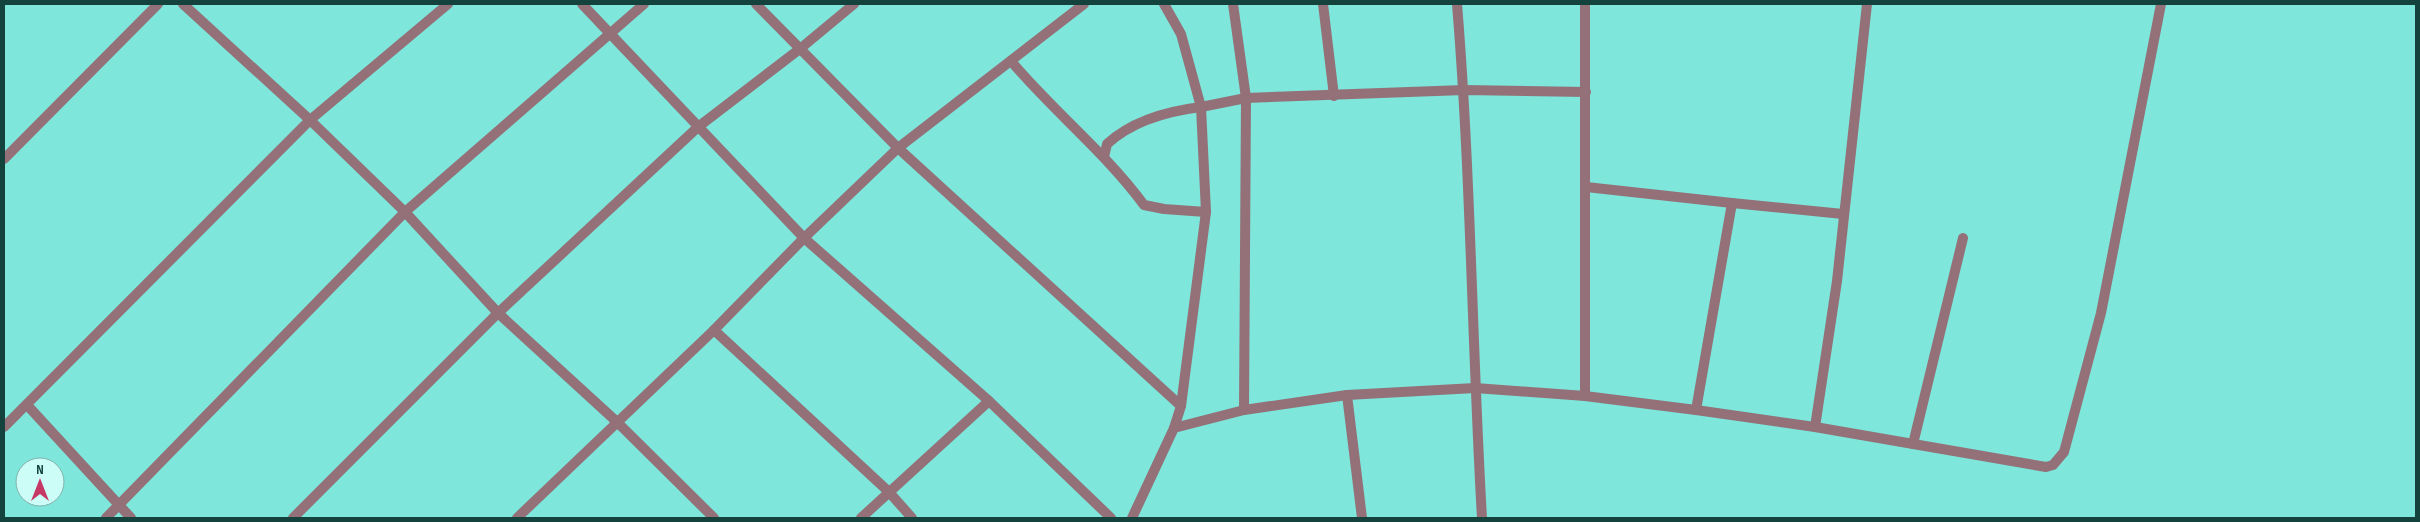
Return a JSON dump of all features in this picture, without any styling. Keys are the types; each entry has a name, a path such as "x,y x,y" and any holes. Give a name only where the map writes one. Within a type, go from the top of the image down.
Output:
{"street":[{"path":"4,159 158,4"},
{"path":"183,4 310,120 405,212 498,313 617,422 714,518"},
{"path":"4,428 28,406 310,120 448,4"},
{"path":"582,4 804,238 989,400 1111,518"},
{"path":"106,518 120,506 405,212 644,4"},
{"path":"756,4 898,148 1181,406"},
{"path":"293,518 498,313 698,127 801,48 854,4"},
{"path":"517,518 714,330 804,238 898,148 1084,4"},
{"path":"1132,518 1174,428 1181,406 1206,212 1201,107 1181,34 1164,4"},
{"path":"1233,4 1246,98 1244,410"},
{"path":"1323,4 1334,96"},
{"path":"1457,4 1464,90 1475,388 1482,518"},
{"path":"1585,4 1585,396"},
{"path":"1815,427 1837,281 1867,4"},
{"path":"1174,428 1244,410 1347,395 1475,388 1585,396 1696,410 1815,427 2046,467 2053,466 2064,452 2101,313 2161,4"},
{"path":"1011,61 1123,177 1144,205 1164,209 1206,212"},
{"path":"1104,157 1107,144 1130,127 1156,117 1246,98 1464,90 1586,92"},
{"path":"1586,187 1843,214"},
{"path":"1696,410 1732,203"},
{"path":"1913,444 1963,238"},
{"path":"714,330 889,492 912,518"},
{"path":"1347,395 1362,518"},
{"path":"862,518 989,400"},
{"path":"28,406 131,518"}]}
